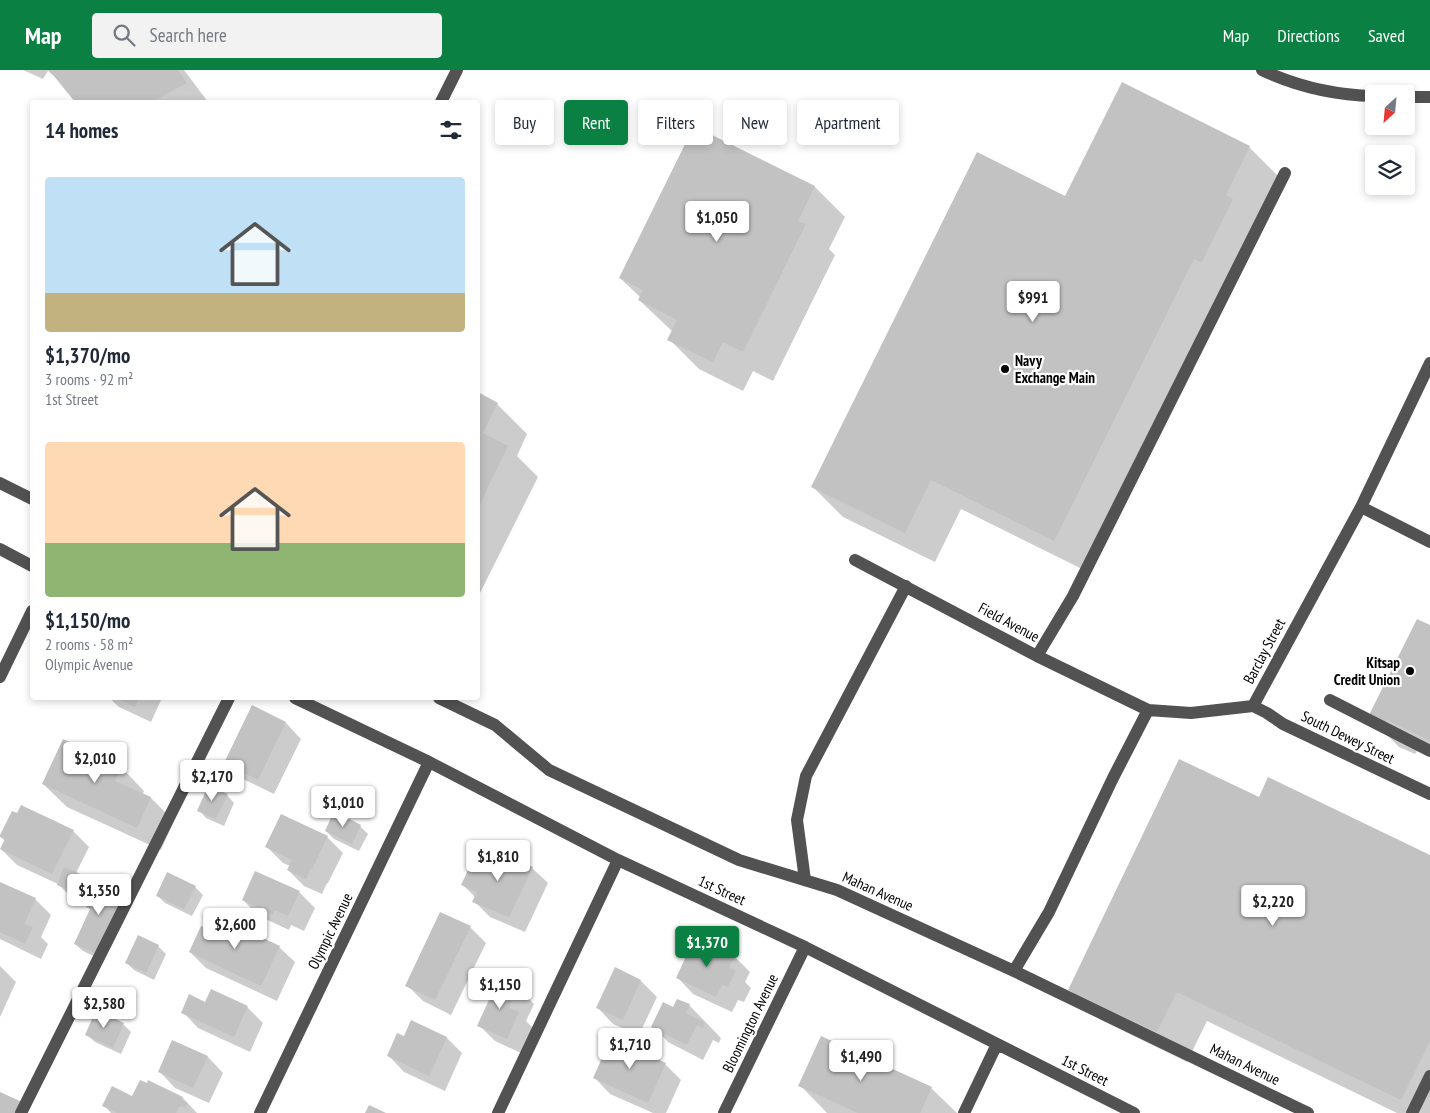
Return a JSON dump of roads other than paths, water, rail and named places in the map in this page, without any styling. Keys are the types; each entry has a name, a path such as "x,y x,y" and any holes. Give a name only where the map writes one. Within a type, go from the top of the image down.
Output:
{"street":[{"path":"442,100 457,70"},
{"path":"1262,70 1308,88 1337,94 1365,96"},
{"path":"1415,97 1430,97"},
{"path":"1037,656 1073,596 1285,173"},
{"name":"Barclay Street","path":"1148,710 1191,713 1253,706 1361,507 1430,363"},
{"path":"0,483 30,498"},
{"path":"1361,507 1430,542"},
{"path":"0,550 30,565"},
{"name":"Field Avenue","path":"856,560 1037,656 1148,710"},
{"path":"806,880 797,820 806,776 906,586"},
{"path":"0,677 30,615"},
{"path":"20,1113 228,700"},
{"name":"1st Street","path":"299,700 429,762 618,860 805,947 1134,1113"},
{"name":"Mahan Avenue","path":"443,700 494,725 549,770 739,860 838,890 1308,1113"},
{"path":"1330,700 1430,751"},
{"name":"South Dewey Street","path":"1253,706 1266,712 1283,724 1430,794"},
{"path":"1014,972 1048,912 1148,710"},
{"name":"Olympic Avenue","path":"260,1113 429,762"},
{"path":"498,1113 618,860"},
{"name":"Bloomington Avenue","path":"724,1113 805,947"},
{"path":"964,1113 997,1044"},
{"path":"1412,1113 1430,1076"}],"place":[{"name":"Navy Exchange Main","path":"1005,369"},
{"name":"Kitsap Credit Union","path":"1410,671"}]}
